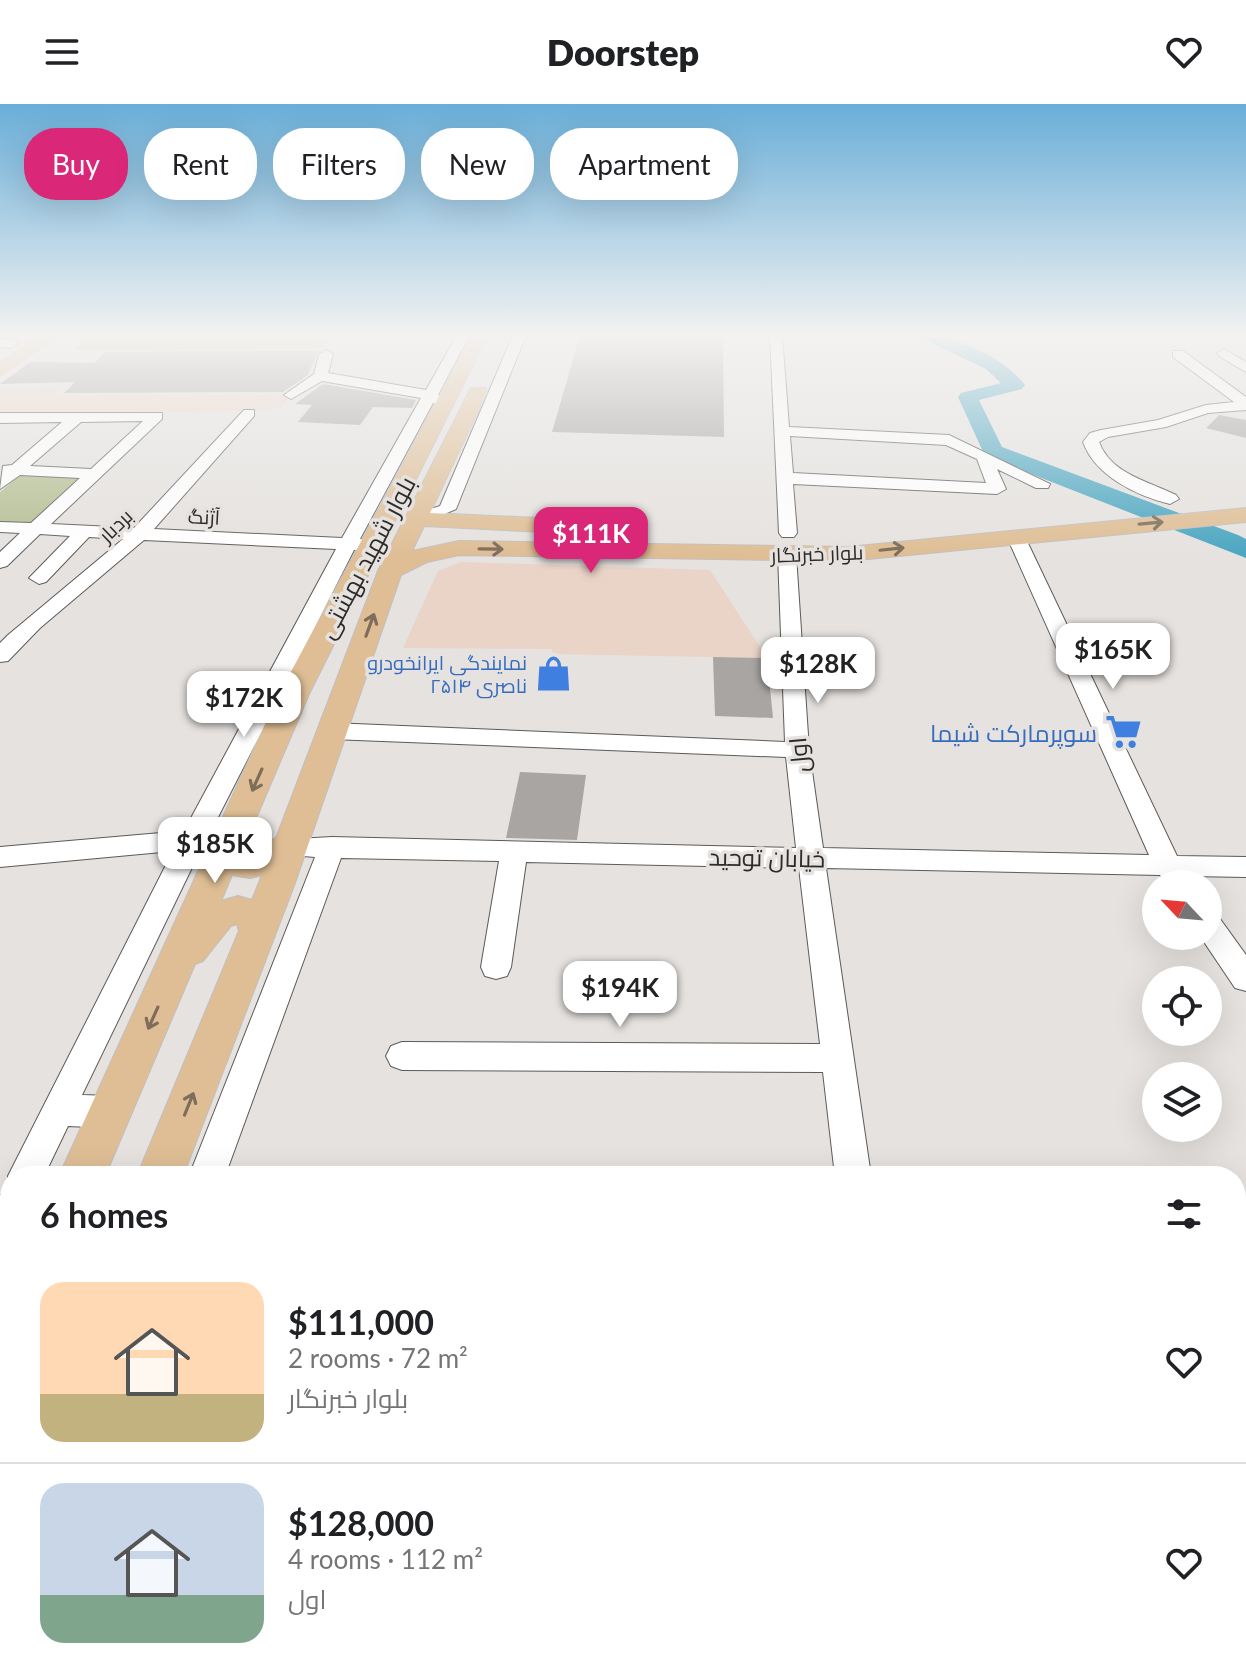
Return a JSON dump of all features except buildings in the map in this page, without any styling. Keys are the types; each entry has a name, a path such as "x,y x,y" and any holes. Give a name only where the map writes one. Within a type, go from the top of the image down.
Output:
{"main road":[{"name":"بلوار شهید بهشتی","path":"87,1166 360,545 428,408"},
{"name":"بلوار شهید بهشتی","path":"164,1166 258,931 390,571 462,447 476,408"},
{"path":"1216,495 1246,492"},
{"path":"1121,504 1178,498"},
{"name":"بلوار خبرنگار","path":"418,519 787,544 848,554 1246,515"},
{"path":"459,548 438,539 438,533 444,528 473,522"},
{"name":"بلوار خبرنگار","path":"390,571 420,556 459,548 787,544 834,531"},
{"path":"231,836 231,853 236,863 244,866 256,865 288,847"},
{"path":"174,972 218,916 238,910 248,911 254,916 258,931"}],"street":[{"path":"462,447 482,408"},
{"name":"اول","path":"781,408 797,750 852,1166"},
{"path":"1178,498 1121,477 1098,457 1091,442 1107,433 1161,424 1211,408"},
{"name":"بردبار","path":"0,656 15,639 83,585 139,534 249,413"},
{"path":"0,484 8,470 78,416"},
{"path":"0,418 157,416 0,562"},
{"path":"782,431 949,440 985,460 1042,484"},
{"path":"784,478 997,489 985,460"},
{"path":"8,470 94,474"},
{"name":"آژنگ","path":"0,527 360,545"},
{"path":"39,578 85,531"},
{"path":"1016,537 1172,870"},
{"path":"31,1166 191,840 360,545"},
{"path":"331,731 797,750"},
{"path":"0,857 231,836"},
{"name":"خیابان توحید","path":"288,847 810,858 1142,874"},
{"path":"211,1166 332,847"},
{"path":"496,967 514,851"},
{"name":"خیابان توحید","path":"1219,870 1246,867"},
{"path":"1222,944 1246,979"},
{"path":"402,1056 837,1058"},
{"path":"57,1110 111,1112"}],"shaded area":[{"path":"0,408 274,408 261,411 0,413"},
{"path":"461,562 710,570 767,658 553,654 552,649 403,648 438,571"}],"green space":[{"path":"21,474 85,477 35,523 0,522 0,492"}],"waterway":[{"path":"973,408 993,451 1229,540 1246,550"}],"place":[{"name":"نمایندگی ایرانخودرو ناصری ۲۵۱۴","path":"553,674"},
{"name":"سوپرمارکت شیما","path":"1123,732"}]}
